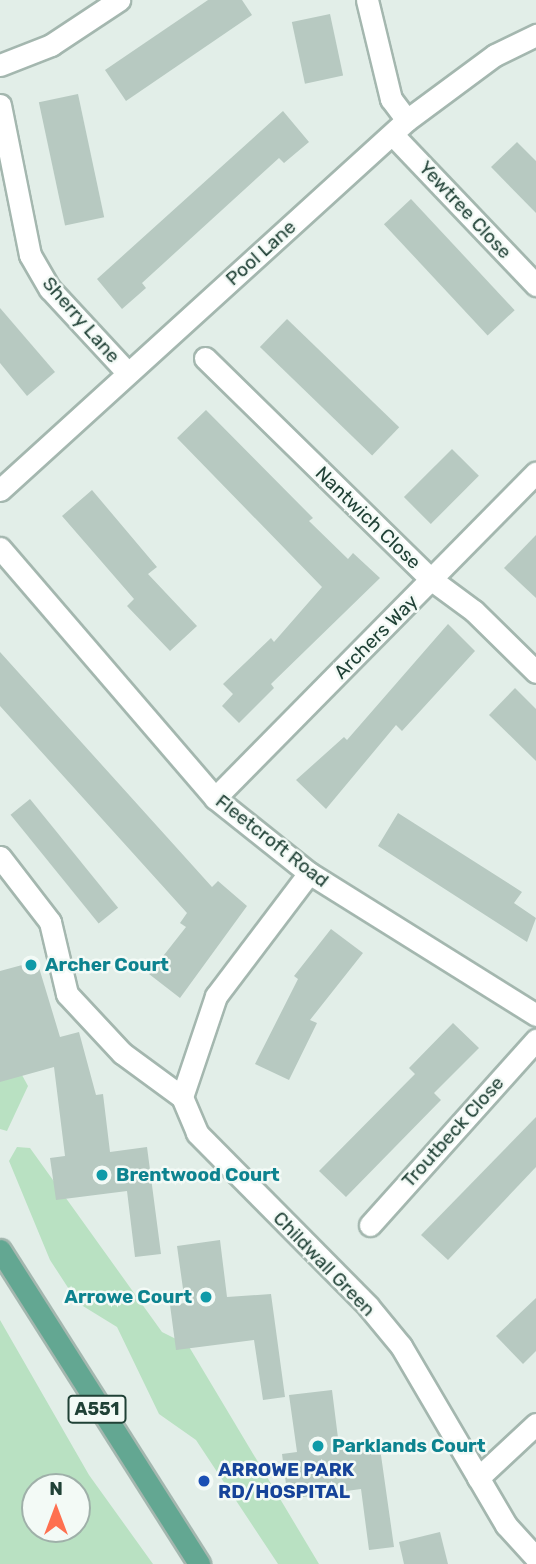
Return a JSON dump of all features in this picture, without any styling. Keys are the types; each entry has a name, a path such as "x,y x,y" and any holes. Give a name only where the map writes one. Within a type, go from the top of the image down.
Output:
{"main road":[{"name":"A551","path":"0,1250 199,1564"}],"street":[{"path":"0,65 51,45 119,0"},
{"path":"367,0 391,99 401,128"},
{"name":"Pool Lane","path":"0,490 126,371 401,128 495,55 536,35"},
{"name":"Sherry Lane","path":"0,105 30,255 50,289 126,371"},
{"name":"Yewtree Close","path":"401,128 536,285"},
{"name":"Nantwich Close","path":"205,358 432,580 474,611 536,672"},
{"name":"Archers Way","path":"215,798 536,473"},
{"name":"Fleetcroft Road","path":"0,548 215,798 309,873 536,1015"},
{"path":"0,857 50,922 67,994 122,1053 182,1097 216,996 309,873"},
{"name":"Troutbeck Close","path":"370,1224 536,1040"},
{"name":"Childwall Green","path":"182,1097 197,1133 401,1346 506,1525 536,1558"},
{"path":"478,1478 536,1424"}],"green space":[{"path":"0,1054 17,1066 28,1086 7,1131 0,1129"},
{"path":"17,1147 30,1148 162,1332 188,1345 319,1564 278,1564 196,1440 159,1414 117,1327 78,1303 50,1260 9,1161"},
{"path":"0,1320 88,1473 21,1473 21,1543 91,1543 91,1478 153,1564 0,1564"}],"building":[{"path":"208,0 242,0 252,15 126,101 105,70"},
{"path":"330,14 343,76 305,84 292,22"},
{"path":"78,94 104,217 65,226 39,102"},
{"path":"283,111 309,142 284,163 279,158 142,283 146,288 122,309 97,279"},
{"path":"517,142 536,161 536,213 491,167"},
{"path":"411,199 515,310 488,335 384,224"},
{"path":"0,308 55,372 27,396 0,363"},
{"path":"287,319 399,427 372,455 260,347"},
{"path":"206,410 313,518 309,521 348,559 353,553 380,578 271,684 274,688 239,723 222,706 233,694 223,684 271,638 274,642 322,587 177,438"},
{"path":"452,449 479,476 431,524 404,497"},
{"path":"92,490 157,567 148,574 197,626 170,651 127,606 134,599 62,516"},
{"path":"536,535 536,598 504,568"},
{"path":"448,624 475,651 402,731 396,725 326,809 296,780 344,737 347,740"},
{"path":"0,652 212,887 218,881 247,906 180,998 149,974 186,927 180,923 187,913 0,706"},
{"path":"515,688 536,709 536,761 489,715"},
{"path":"30,799 118,908 99,924 11,815"},
{"path":"398,813 522,892 514,903 536,918 527,942 378,846"},
{"path":"331,929 363,953 310,1020 317,1023 289,1080 255,1064 298,979 294,976"},
{"path":"37,961 60,1037 79,1032 96,1095 103,1094 110,1152 147,1147 161,1254 135,1257 127,1191 56,1200 50,1158 65,1156 54,1067 0,1082 0,971"},
{"path":"453,1023 479,1048 434,1093 441,1100 346,1197 319,1171 415,1074 409,1068"},
{"path":"536,1117 536,1167 448,1260 421,1235"},
{"name":"Arrowe Court","path":"220,1240 227,1297 271,1294 285,1397 263,1400 254,1340 176,1350 170,1305 185,1303 177,1246"},
{"path":"536,1298 536,1351 523,1364 496,1336"},
{"name":"Parklands Court","path":"332,1390 339,1446 379,1441 394,1547 369,1550 361,1489 288,1499 282,1454 297,1452 289,1395"},
{"path":"440,1532 448,1564 404,1564 399,1542"}],"place":[{"name":"Archer Court","path":"31,965"},
{"name":"Brentwood Court","path":"102,1175"},
{"name":"Arrowe Court","path":"206,1297"},
{"name":"Parklands Court","path":"318,1446"},
{"name":"ARROWE PARK RD/HOSPITAL","path":"204,1481"}]}
